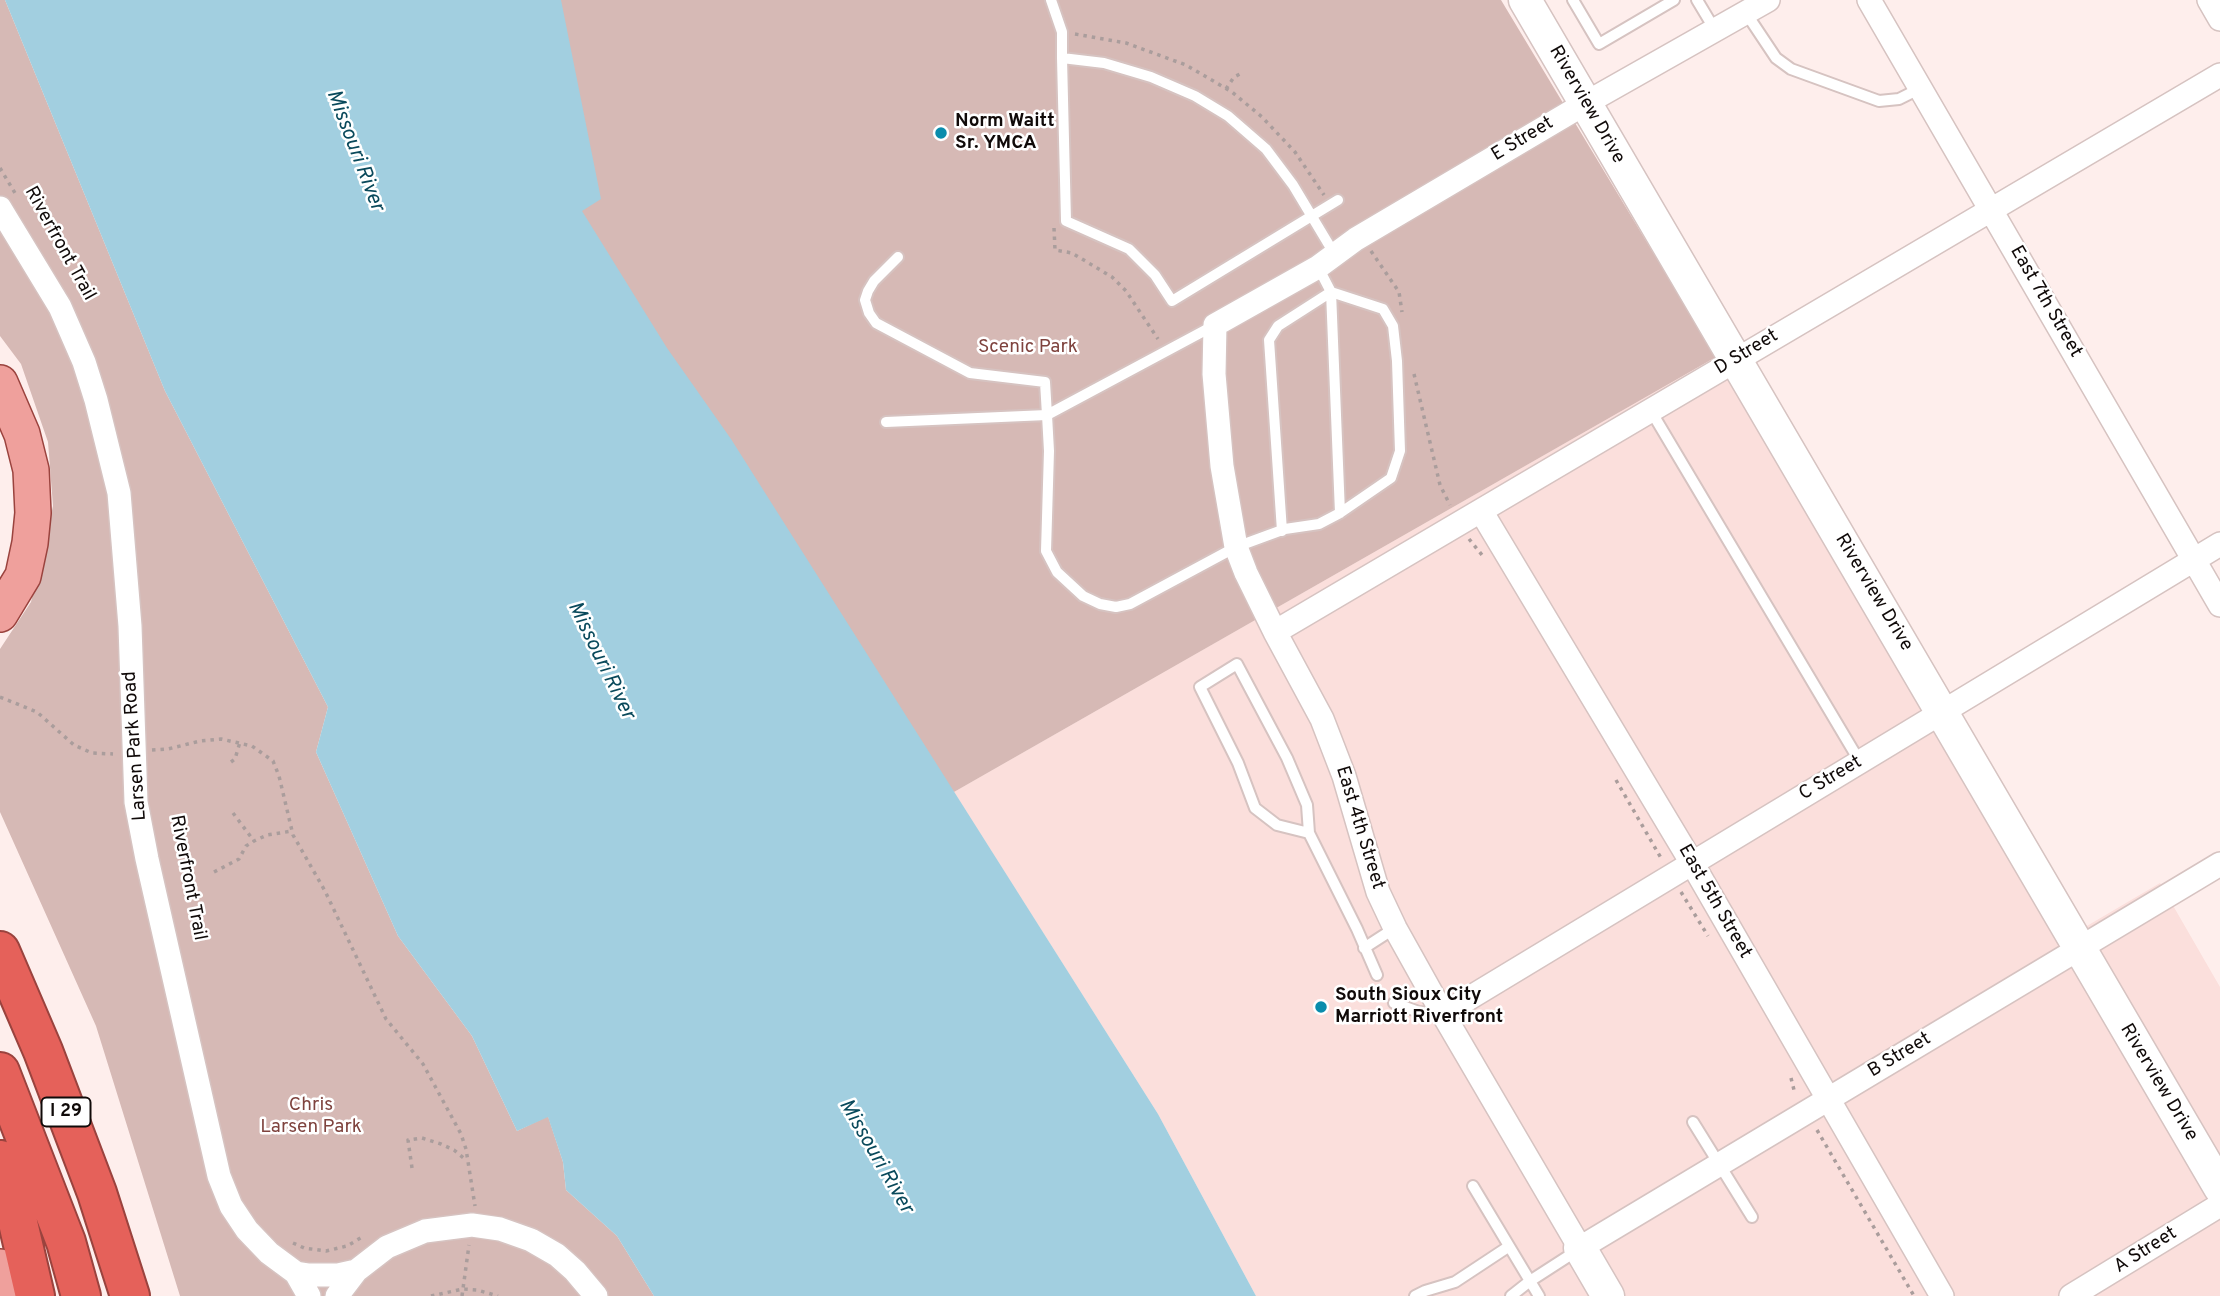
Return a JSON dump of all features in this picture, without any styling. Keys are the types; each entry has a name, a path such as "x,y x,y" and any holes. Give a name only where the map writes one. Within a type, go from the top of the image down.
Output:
{"highway":[{"name":"I 29","path":"0,951 48,1064 130,1289"},
{"name":"I 29","path":"0,1072 66,1242 81,1296"},
{"path":"0,1160 35,1296"}],"main road":[{"name":"Riverview Drive","path":"1525,0 1734,360 1944,712 2220,1188"},
{"path":"0,383 22,434 31,470 33,513 23,576 0,614"},
{"name":"East 4th Street","path":"1580,1248 1608,1296"},
{"path":"0,1267 6,1296"}],"street":[{"name":"E Street","path":"1215,325 1327,261 1356,239 1586,103 1768,0"},
{"name":"East 7th Street","path":"1869,0 2220,605"},
{"path":"2209,0 2220,19"},
{"name":"D Street","path":"1275,632 2220,75"},
{"name":"Larsen Park Road","path":"8,202 84,362 119,493 143,751 136,802 219,1176 231,1206 247,1230 269,1253 296,1273 309,1296"},
{"name":"East 4th Street","path":"1215,325 1214,374 1221,453 1236,547 1275,632 1322,719 1344,776 1378,892 1395,928 1580,1248"},
{"name":"East 5th Street","path":"1481,511 1692,863 1942,1296"},
{"name":"C Street","path":"1443,1014 2220,544"},
{"name":"B Street","path":"1580,1248 2220,864"},
{"name":"A Street","path":"2071,1296 2220,1205"},
{"path":"337,1296 356,1271 387,1247 408,1237 473,1219 531,1240 557,1255 596,1296"},
{"path":"296,1273 338,1275 356,1271"}],"lane":[{"path":"1051,0 1062,32 1066,221 1129,249 1154,275 1172,301 1338,200"},
{"path":"1573,0 1599,44 1674,0"},
{"path":"1697,0 1715,30"},
{"path":"1745,13 1776,58 1791,69 1879,101 1899,99 1921,88"},
{"path":"1062,58 1104,62 1151,77 1195,96 1228,116 1266,149 1293,185 1312,217 1327,261 1331,292 1340,513"},
{"path":"898,257 874,281 865,300 876,323 970,373 1045,382 1049,451 1046,551 1057,572 1083,596 1100,604 1116,607 1130,604 1236,547 1282,531 1319,524 1391,478 1399,451 1397,361 1393,326 1383,309 1331,292"},
{"path":"1282,531 1269,340 1278,326 1331,292"},
{"path":"886,422 1047,415 1215,325"},
{"path":"1651,411 1860,762"},
{"path":"1309,833 1277,825 1255,808 1238,762 1199,688 1237,664 1287,758 1307,806 1309,833 1377,975"},
{"path":"1364,948 1395,928"},
{"path":"1394,1003 1419,1012 1443,1014"},
{"path":"1693,1122 1752,1217"},
{"path":"1473,1186 1539,1296"},
{"path":"1415,1296 1455,1282 1508,1247"},
{"path":"1511,1296 1580,1248"}],"path":[{"path":"1226,89 1234,77 1240,74 1238,70"},
{"name":"Riverfront Trail","path":"0,168 8,202"},
{"path":"0,697 37,712 74,745 92,753 107,755 168,749 221,739 252,746 273,761 292,831 326,891 386,1018 423,1064 461,1134 475,1196 462,1296"},
{"path":"231,762 235,759 240,742"},
{"path":"143,751 154,762"},
{"path":"233,813 254,841"},
{"path":"214,872 239,859 246,846 254,841 267,835 292,831"},
{"path":"1811,1121 1914,1296"},
{"path":"412,1168 408,1140 422,1138 454,1150 468,1161"},
{"path":"286,1239 304,1248 326,1251 347,1246 371,1232"},
{"path":"431,1296 463,1289 498,1296"}],"shaded area":[{"path":"1716,357 2063,940 2160,883 2220,987 2220,1296 1256,1296 1158,1114 954,792"}],"green space":[{"name":"Chris Larsen Park","path":"0,0 5,0 165,391 328,707 316,752 398,936 472,1036 517,1131 548,1116 563,1162 566,1190 617,1236 654,1296 180,1296 96,1026 0,812 0,649 31,602 53,506 48,442 21,364 0,336"},
{"name":"Scenic Park","path":"465,0 1501,0 1716,357 954,792 558,347"}],"water":[{"name":"Missouri River","path":"5,0 561,0 601,199 582,211 667,348 731,439 1158,1114 1256,1296 654,1296 617,1236 566,1190 563,1162 548,1117 517,1131 472,1036 398,936 316,752 328,707 165,391"}],"place":[{"name":"Norm Waitt Sr. YMCA","path":"941,133"},
{"name":"South Sioux City Marriott Riverfront","path":"1321,1007"}]}
